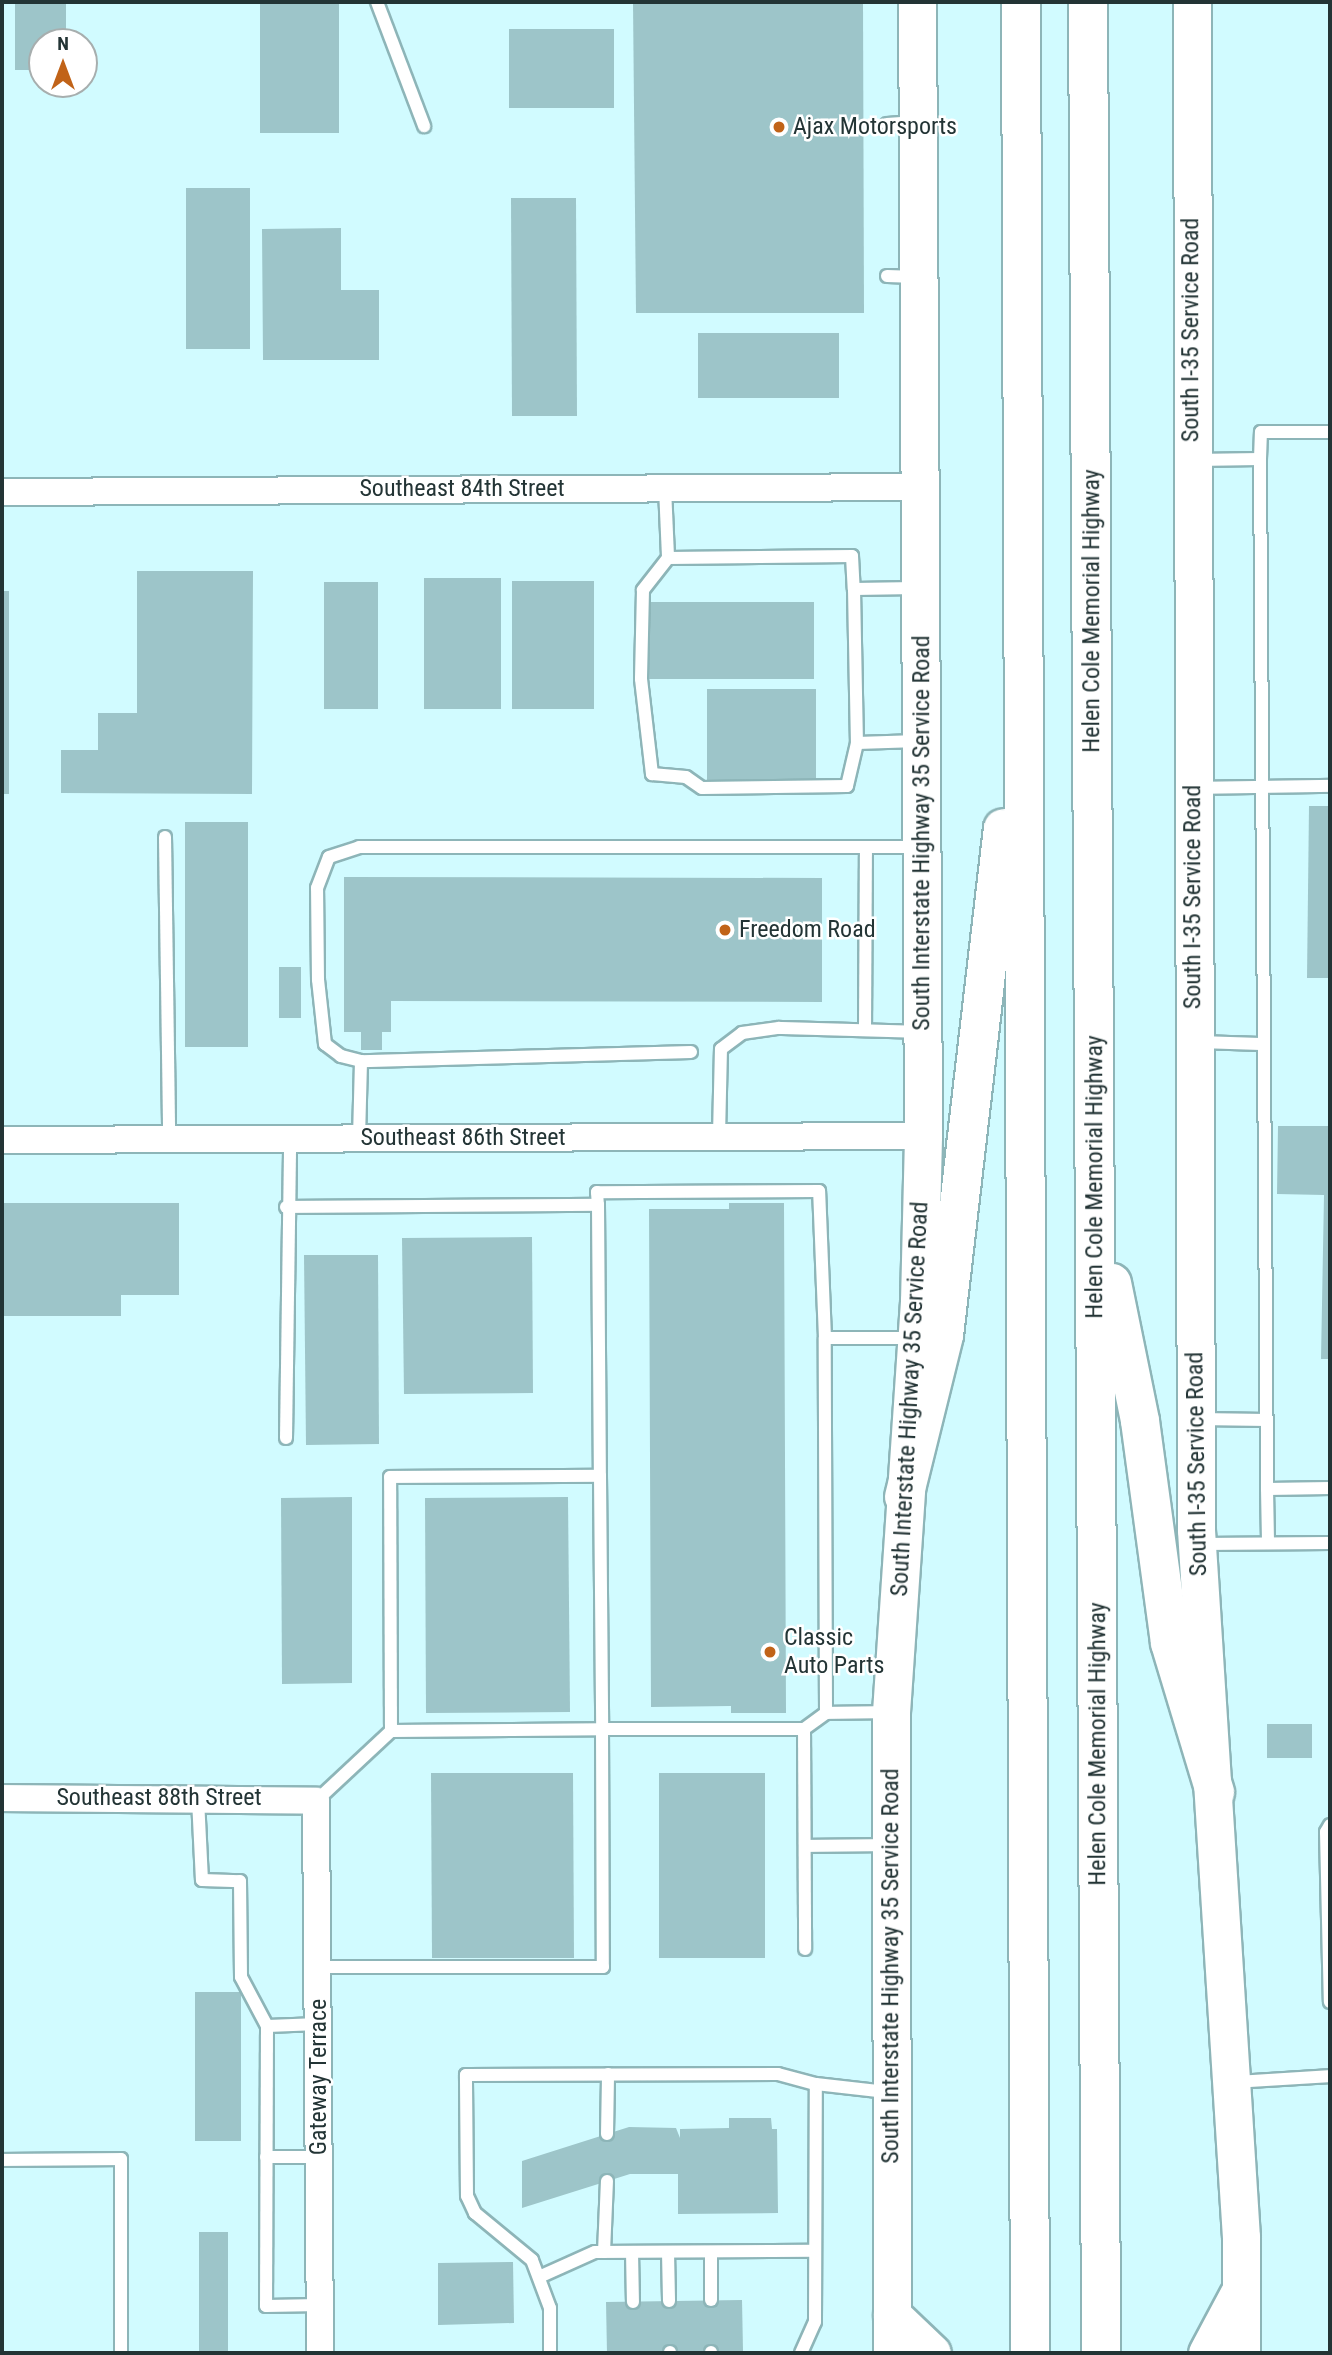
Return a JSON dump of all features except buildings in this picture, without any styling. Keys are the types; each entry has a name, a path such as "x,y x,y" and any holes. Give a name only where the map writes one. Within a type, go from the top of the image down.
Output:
{"highway":[{"path":"1021,2 1030,2339"},
{"name":"Helen Cole Memorial Highway","path":"1088,2 1101,2339"},
{"path":"904,1497 944,1335 1023,652"},
{"path":"1095,1199 1140,1421 1170,1643 1214,1792"}],"main road":[{"path":"917,2 903,123 904,277 922,487"},
{"name":"South I-35 Service Road","path":"1192,2 1195,1419 1197,1544 1214,1792"},
{"name":"South Interstate Highway 35 Service Road","path":"892,2353 889,1845 891,1712 916,1338 923,1136 922,487"},
{"path":"1214,1792 1232,2083 1241,2353"},
{"path":"1208,2353 1241,2291"},
{"path":"892,2315 932,2353"}],"street":[{"name":"Southeast 84th Street","path":"2,492 922,487"},
{"name":"Southeast 86th Street","path":"2,1140 923,1136"},
{"name":"Southeast 88th Street","path":"2,1798 316,1801"},
{"name":"Gateway Terrace","path":"316,1801 320,2353"}],"lane":[{"path":"377,2 424,126"},
{"path":"1268,1543 1260,787 1261,432 1330,432"},
{"path":"1192,461 1260,459"},
{"path":"665,488 668,558 643,590 641,679 652,774 686,776 702,788 847,786 857,743 852,556 668,558"},
{"path":"854,589 921,588"},
{"path":"857,743 922,741"},
{"path":"1193,788 1330,786"},
{"path":"164,837 169,1140"},
{"path":"691,1052 361,1061 341,1056 325,1044 318,980 317,888 329,857 359,847 923,847"},
{"path":"865,1030 866,847"},
{"path":"719,1136 721,1049 742,1033 779,1028 923,1032"},
{"path":"1194,1042 1262,1044"},
{"path":"359,1138 361,1061"},
{"path":"286,1437 286,1207 290,1139"},
{"path":"318,1967 603,1967 597,1192 820,1191 825,1338 826,1713"},
{"path":"286,1207 598,1205"},
{"path":"825,1338 916,1338"},
{"path":"1195,1419 1266,1420"},
{"path":"391,1731 390,1477 600,1476"},
{"path":"1267,1489 1330,1488"},
{"path":"1197,1544 1330,1542"},
{"path":"316,1801 391,1731 804,1729 826,1713 891,1712"},
{"path":"804,1729 805,1949"},
{"path":"198,1798 202,1880 240,1881 241,1978 267,2025 265,2306 320,2305"},
{"path":"1330,1825 1326,1832 1330,2002"},
{"path":"805,1846 889,1845"},
{"path":"267,2025 319,2024"},
{"path":"607,2134 608,2074"},
{"path":"550,2353 550,2308 532,2260 475,2213 467,2196 466,2075 778,2074 816,2084 891,2093"},
{"path":"1232,2083 1330,2076"},
{"path":"801,2353 815,2322 816,2084"},
{"path":"266,2157 320,2157"},
{"path":"2,2160 121,2159 121,2353"},
{"path":"604,2252 607,2182"},
{"path":"539,2277 604,2252 815,2251"},
{"path":"632,2252 634,2302"},
{"path":"668,2252 669,2301"},
{"path":"711,2252 711,2300"}],"place":[{"name":"Ajax Motorsports","path":"779,127"},
{"name":"Freedom Road","path":"725,930"},
{"name":"Classic Auto Parts","path":"770,1652"}]}
